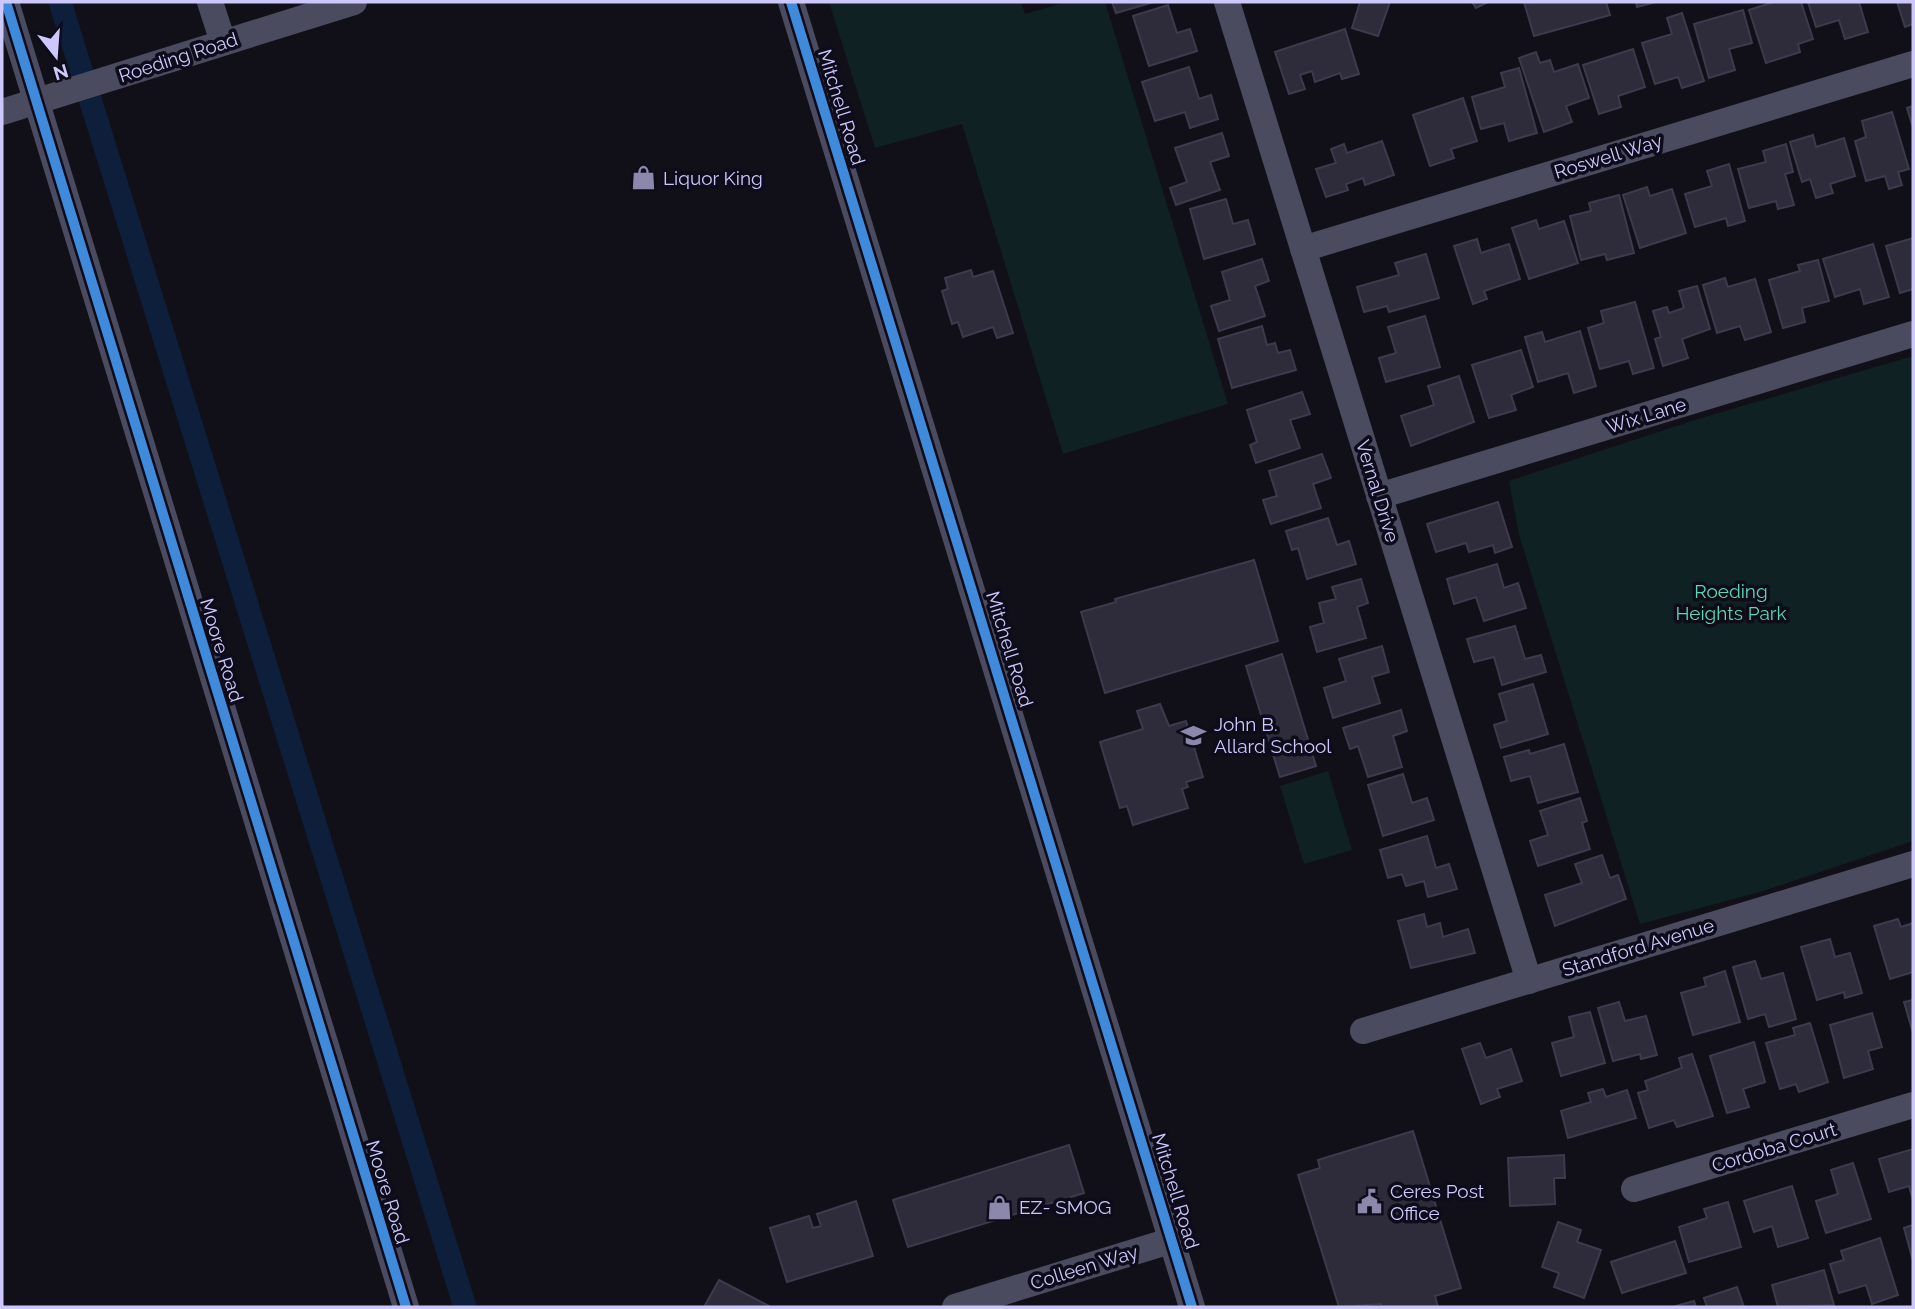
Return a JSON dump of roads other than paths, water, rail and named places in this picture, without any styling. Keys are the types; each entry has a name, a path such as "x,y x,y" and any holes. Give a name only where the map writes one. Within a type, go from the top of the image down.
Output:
{"street":[{"name":"Moore Road","path":"6,2 406,1307"},
{"path":"210,2 223,43"},
{"name":"Roeding Road","path":"2,112 354,2"},
{"name":"Mitchell Road","path":"791,2 1192,1307"},
{"name":"Vernal Drive","path":"1227,2 1529,981"},
{"name":"Roswell Way","path":"1303,249 1913,64"},
{"name":"Wix Lane","path":"1379,496 1913,334"},
{"name":"Standford Avenue","path":"1363,1031 1913,864"},
{"name":"Cordoba Court","path":"1634,1189 1913,1105"},
{"name":"Colleen Way","path":"955,1307 1173,1240"}],"waterway":[{"path":"60,2 465,1307"}],"place":[{"name":"Liquor King","path":"643,178"},
{"name":"John B. Allard School","path":"1194,735"},
{"name":"Ceres Post Office","path":"1370,1202"},
{"name":"EZ- SMOG","path":"999,1207"}],"park label":[{"name":"Roeding Heights Park","path":"1731,602"}]}
